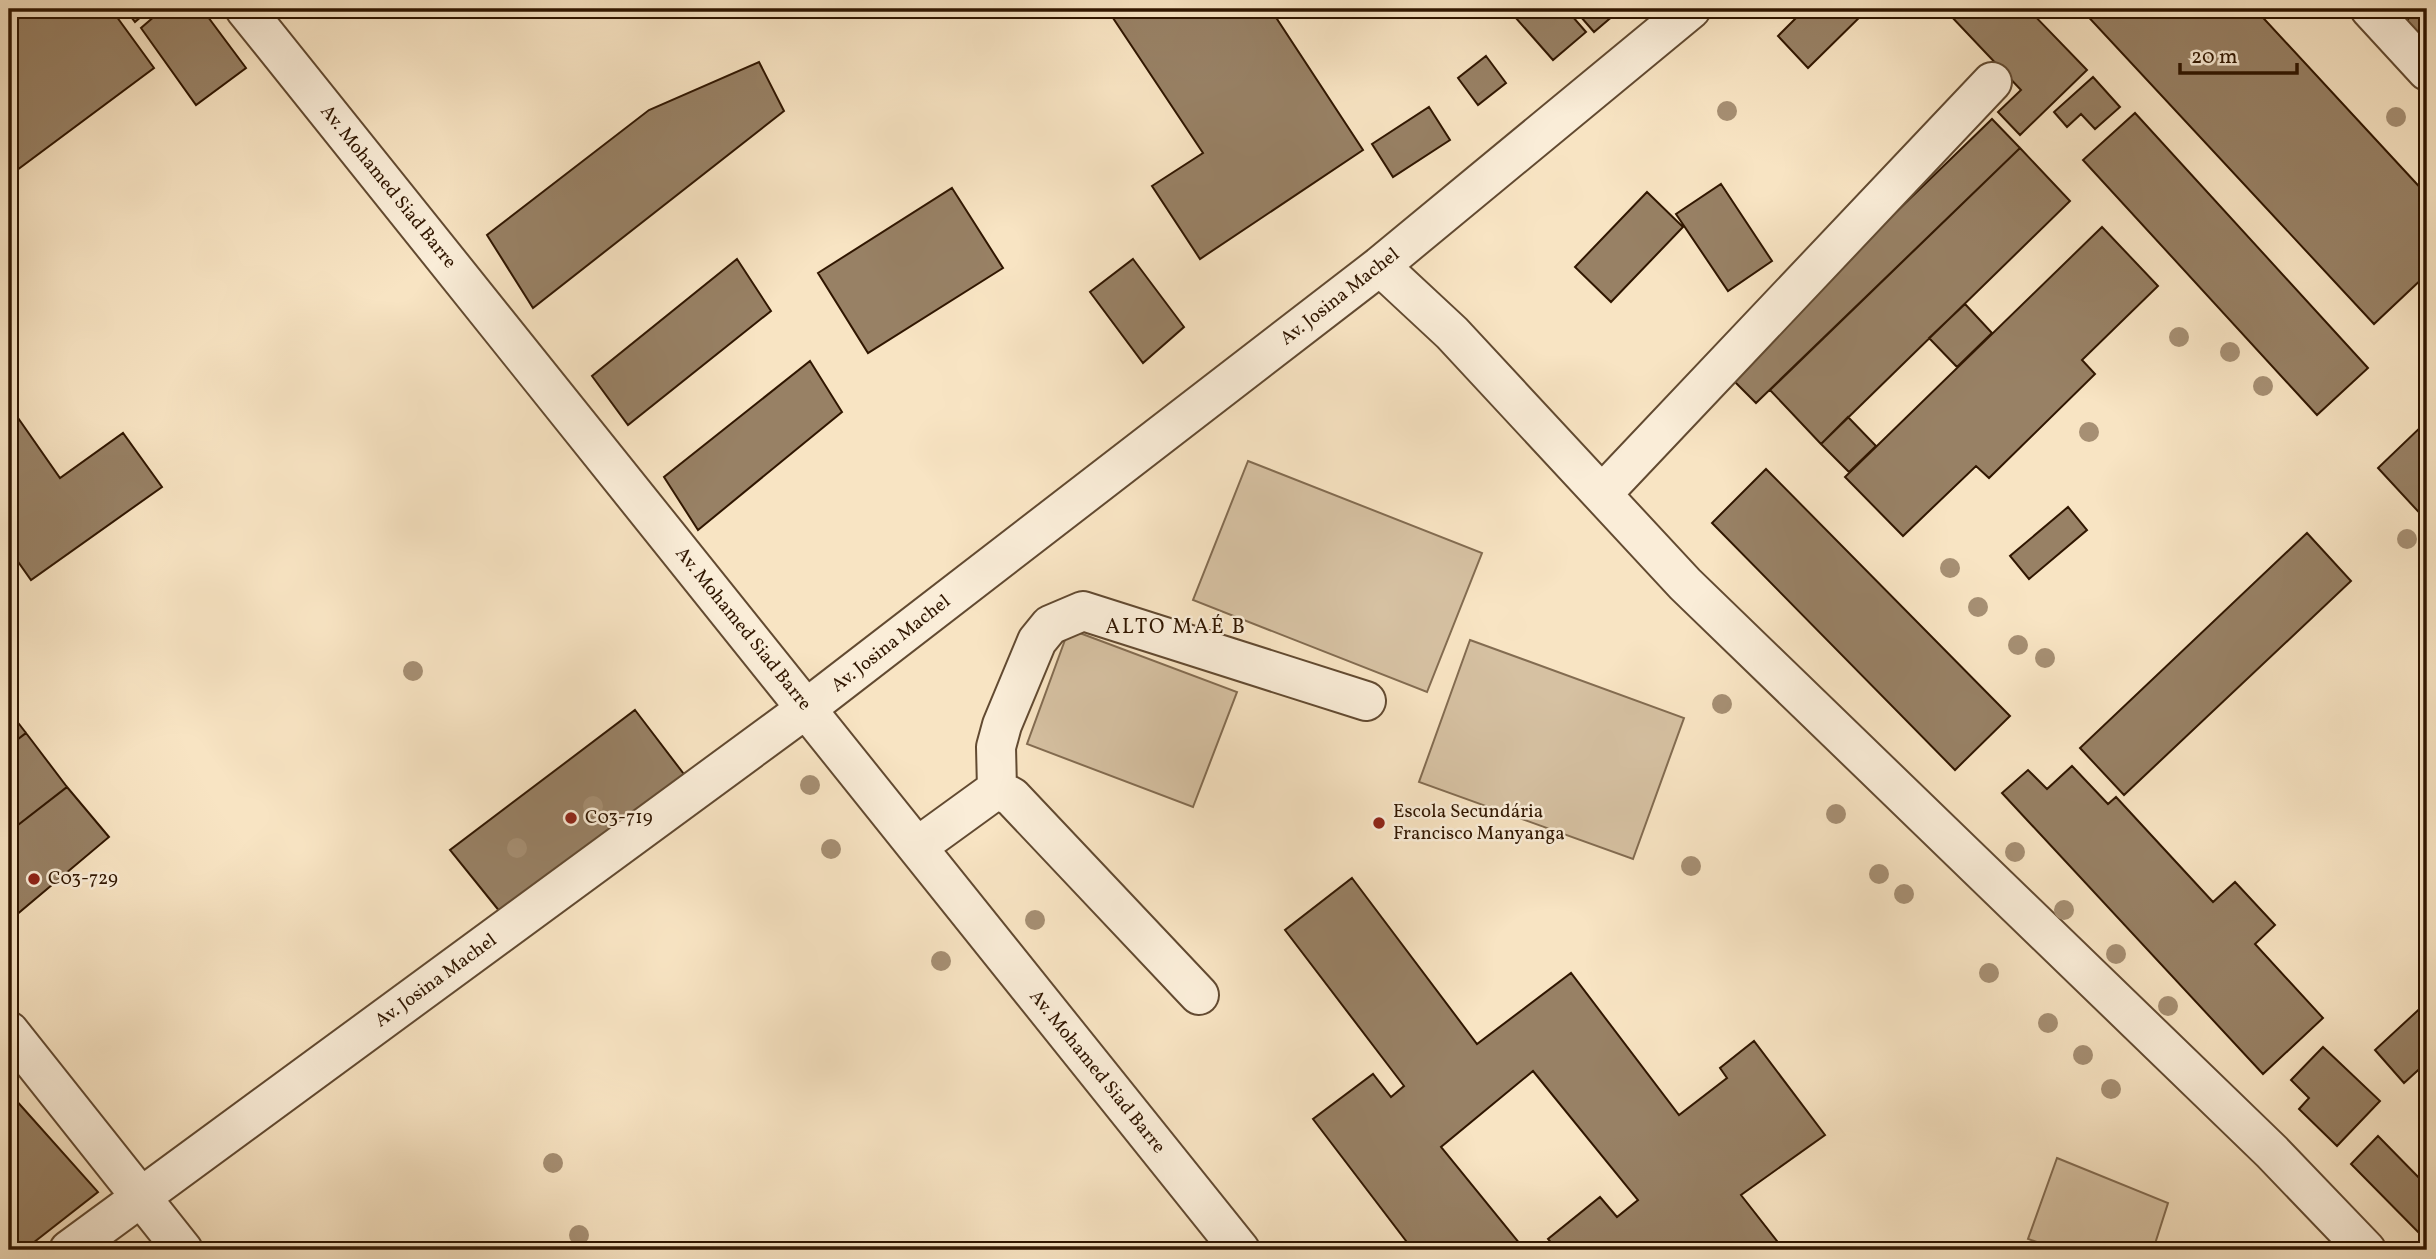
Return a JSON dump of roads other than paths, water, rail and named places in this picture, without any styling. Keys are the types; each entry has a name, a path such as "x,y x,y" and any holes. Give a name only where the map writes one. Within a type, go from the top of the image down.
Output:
{"street":[{"name":"Av. Mohamed Siad Barre","path":"245,9 1240,1250"},
{"name":"Av. Josina Machel","path":"69,1250 807,708 1380,267 1691,9"},
{"path":"2370,9 2427,71"},
{"path":"1602,494 1992,82"},
{"path":"1380,267 1452,333 1685,584 2272,1152 2366,1250"},
{"path":"997,789 996,747 1037,641 1050,625 1083,611 1366,701"},
{"path":"917,847 997,789"},
{"path":"997,789 1012,797 1199,995"},
{"path":"9,1031 183,1250"}],"place":[{"name":"C03-719","path":"571,818"},
{"name":"Escola Secundária Francisco Manyanga","path":"1379,823"},
{"name":"C03-729","path":"34,879"}],"district":[{"name":"ALTO MAÉ B","path":"1176,627"}]}
